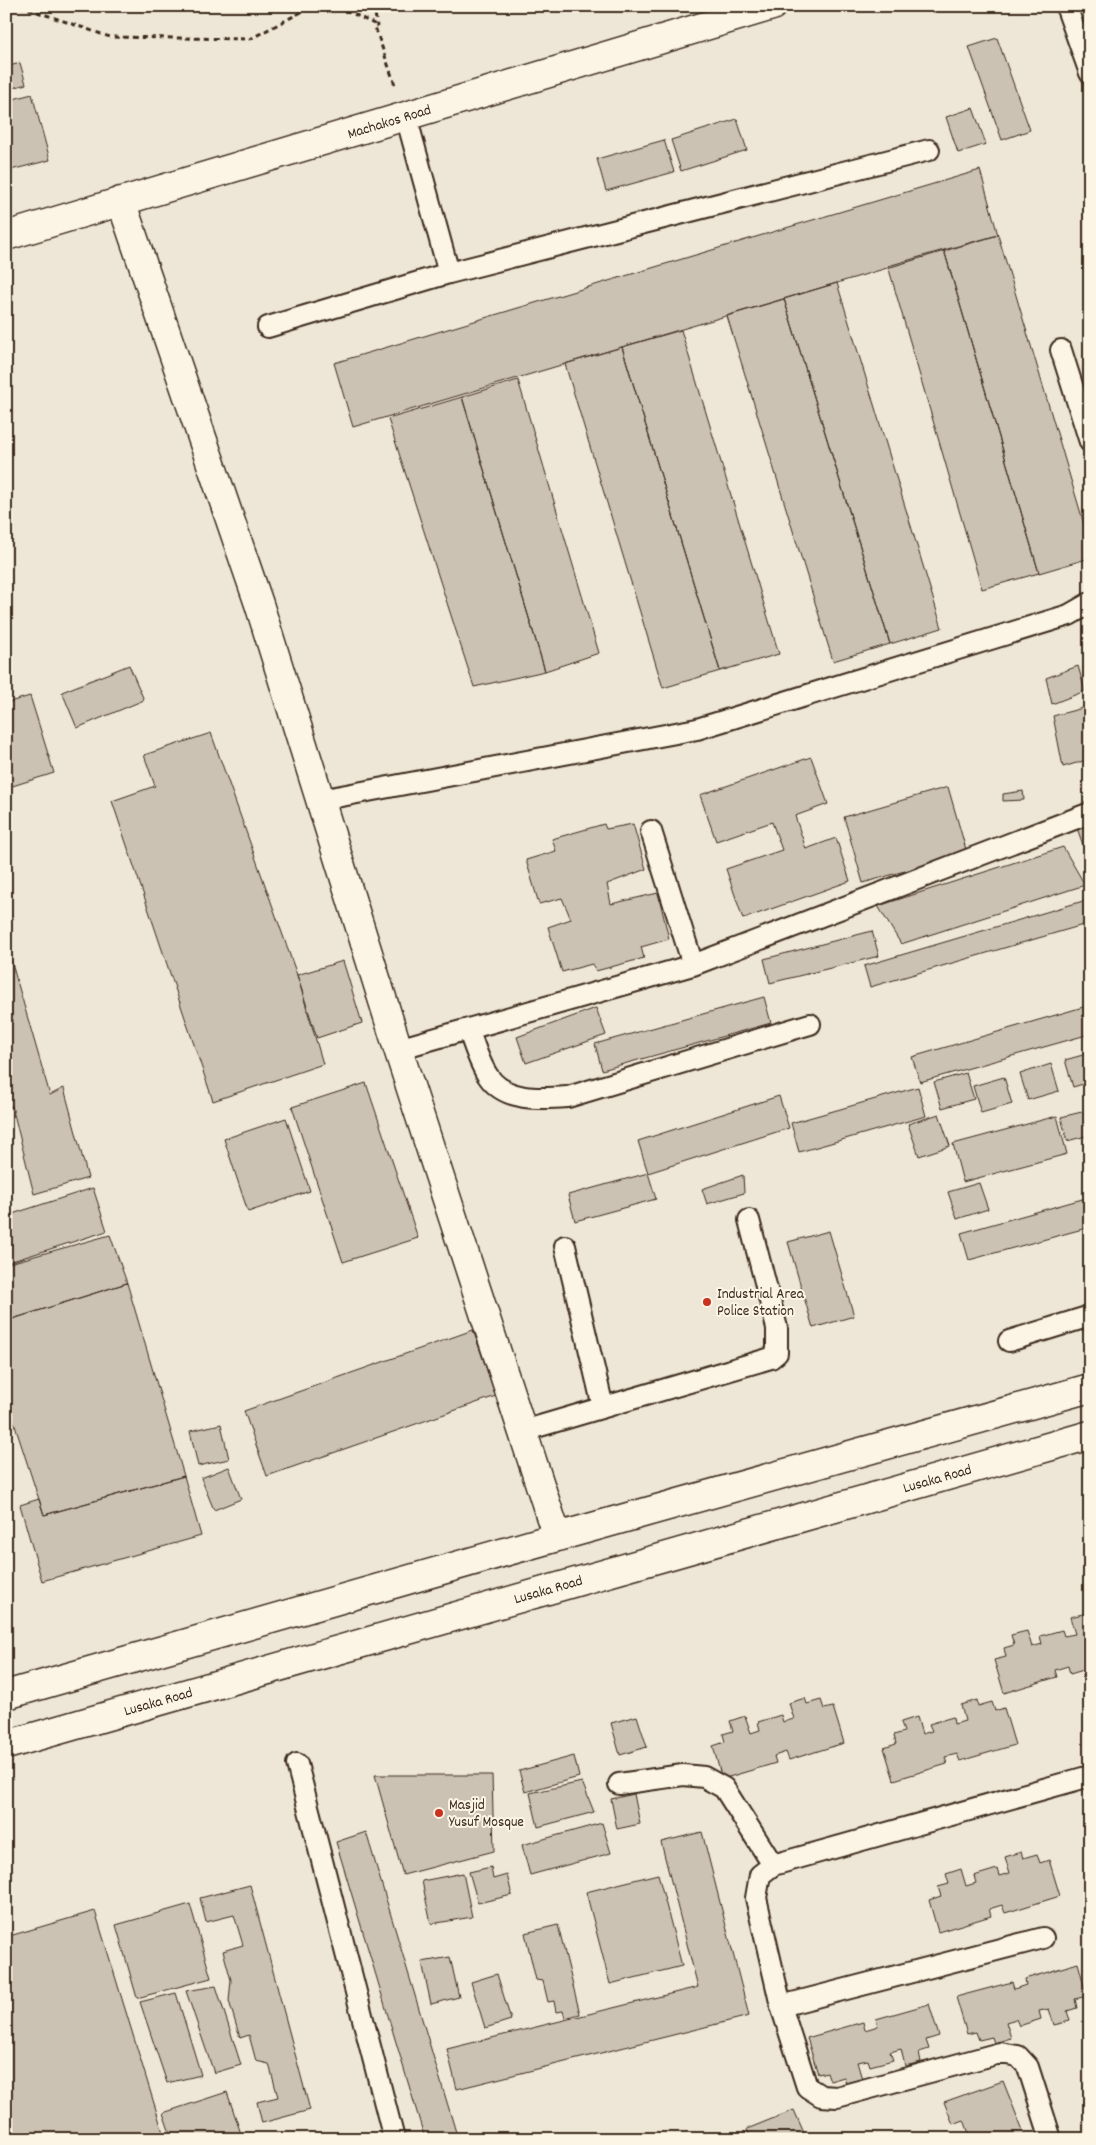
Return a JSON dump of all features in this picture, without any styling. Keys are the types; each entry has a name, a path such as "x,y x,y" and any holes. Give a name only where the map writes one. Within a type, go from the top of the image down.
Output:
{"main road":[{"name":"Machakos Road","path":"6,236 772,6"},
{"path":"121,201 259,604 398,1049 557,1537"},
{"path":"6,1695 557,1537 1090,1388"},
{"name":"Lusaka Road","path":"6,1746 1090,1435"}],"lane":[{"path":"1066,6 1090,73"},
{"path":"406,116 449,273"},
{"path":"268,327 449,273 929,150"},
{"path":"1061,350 1090,442"},
{"path":"320,800 697,729 1069,615 1090,603"},
{"path":"398,1049 693,964 1090,813"},
{"path":"651,831 693,964"},
{"path":"468,1029 487,1076 501,1090 540,1099 568,1097 810,1024"},
{"path":"523,1431 771,1358 777,1353 779,1343 777,1328 749,1220"},
{"path":"565,1246 603,1408"},
{"path":"1009,1341 1090,1316"},
{"path":"297,1764 394,2139"},
{"path":"619,1784 683,1775 704,1777 724,1788 773,1865"},
{"path":"1050,2139 1028,2067 1018,2056 1000,2052 837,2097 820,2096 807,2087 781,2006 756,1898 760,1875 773,1865 1090,1776"},
{"path":"781,2006 1043,1938"}],"path":[{"path":"20,6 110,37 250,39 313,6"},
{"path":"338,6 374,24 406,116"},
{"path":"374,6 378,35"}],"shaded area":[{"path":"6,6 1090,6 1090,2139 6,2139"}],"building":[{"path":"560,6 572,6 561,11"},
{"path":"997,38 1030,130 1002,140 969,47"},
{"path":"20,63 26,84 6,90 6,67"},
{"path":"32,94 50,160 7,171 6,101"},
{"path":"973,108 986,144 958,153 946,117"},
{"path":"737,119 747,150 681,171 671,140"},
{"path":"664,140 674,172 606,191 597,159"},
{"path":"980,170 998,235 353,427 334,363"},
{"path":"998,235 1090,544 1090,558 1039,573 944,250"},
{"path":"944,250 1039,573 982,589 888,266"},
{"path":"837,283 942,628 890,644 784,299"},
{"path":"784,299 890,644 833,661 727,316"},
{"path":"681,330 779,654 720,671 622,347"},
{"path":"622,347 720,671 663,688 565,364"},
{"path":"518,380 599,653 545,671 462,397"},
{"path":"462,397 545,671 474,687 388,419"},
{"path":"129,665 144,700 77,728 62,692"},
{"path":"1078,666 1085,691 1052,704 1046,678"},
{"path":"30,696 54,773 6,788 6,703"},
{"path":"1090,706 1090,759 1063,767 1053,716"},
{"path":"211,733 297,975 323,1064 213,1101 112,801 155,786 144,755"},
{"path":"811,757 828,804 795,816 806,849 836,838 850,881 743,919 726,869 782,850 772,822 716,841 700,795"},
{"path":"948,787 967,853 863,883 844,817"},
{"path":"1023,791 1024,800 1003,801 1003,794"},
{"path":"1090,821 1090,865 1076,825"},
{"path":"604,824 606,829 633,824 646,869 607,884 611,904 658,893 669,939 641,947 644,958 596,971 592,964 562,972 548,927 571,919 562,898 539,904 526,860 556,851 552,839"},
{"path":"1063,847 1085,885 901,944 878,906"},
{"path":"1090,899 1090,923 870,987 864,966"},
{"path":"872,931 879,956 770,983 764,959"},
{"path":"6,943 50,1095 64,1088 88,1178 34,1194 12,1106 6,1108"},
{"path":"343,961 362,1023 317,1038 297,975"},
{"path":"764,997 771,1023 602,1070 595,1044"},
{"path":"1090,1005 1090,1034 920,1082 912,1057"},
{"path":"596,1008 606,1035 526,1063 517,1037"},
{"path":"1090,1053 1090,1082 1073,1087 1065,1060"},
{"path":"1051,1064 1059,1091 1028,1100 1020,1074"},
{"path":"966,1073 974,1099 942,1108 934,1082"},
{"path":"1004,1077 1012,1104 981,1113 973,1086"},
{"path":"366,1083 418,1238 343,1262 292,1107"},
{"path":"918,1087 926,1116 799,1152 791,1123"},
{"path":"779,1096 789,1128 648,1173 638,1141"},
{"path":"1090,1110 1090,1135 1067,1141 1061,1117"},
{"path":"939,1114 950,1146 919,1156 908,1124"},
{"path":"1057,1116 1067,1154 963,1182 953,1144"},
{"path":"286,1118 310,1191 248,1212 224,1139"},
{"path":"648,1173 656,1199 575,1221 568,1195"},
{"path":"743,1175 744,1193 707,1204 702,1189"},
{"path":"979,1183 988,1209 957,1219 948,1192"},
{"path":"93,1188 107,1231 6,1263 6,1216"},
{"path":"1086,1198 1090,1210 1090,1227 969,1260 961,1233"},
{"path":"829,1231 854,1316 813,1328 788,1242"},
{"path":"110,1235 127,1283 6,1321 6,1264"},
{"path":"127,1283 184,1476 44,1515 6,1398 6,1321"},
{"path":"473,1330 496,1396 267,1476 244,1411"},
{"path":"221,1424 229,1459 198,1466 190,1431"},
{"path":"229,1467 241,1499 214,1510 201,1478"},
{"path":"184,1476 201,1536 42,1581 20,1505 39,1499 44,1515"},
{"path":"1087,1613 1090,1618 1090,1668 1070,1674 1068,1666 1055,1670 1057,1677 1004,1693 994,1660 1006,1657 1004,1648 1014,1645 1011,1635 1027,1631 1032,1647 1042,1644 1040,1636 1062,1630 1064,1636 1075,1634 1070,1617"},
{"path":"805,1698 807,1704 821,1700 824,1709 833,1707 844,1743 789,1760 786,1752 774,1756 776,1763 722,1779 713,1746 725,1742 723,1734 733,1731 730,1721 745,1716 751,1733 760,1730 758,1722 781,1715 783,1722 794,1719 789,1703"},
{"path":"977,1700 978,1706 992,1702 995,1711 1004,1708 1015,1745 960,1761 957,1754 945,1757 947,1764 894,1780 884,1748 896,1744 894,1735 904,1732 901,1722 917,1717 922,1734 932,1731 929,1724 953,1717 954,1724 965,1721 961,1705"},
{"path":"637,1716 647,1747 620,1755 611,1723"},
{"path":"574,1756 579,1777 525,1792 519,1771"},
{"name":"Masjid Yusuf Mosque","path":"375,1775 492,1775 494,1851 403,1875"},
{"path":"582,1782 594,1812 538,1827 530,1793"},
{"path":"634,1794 640,1824 617,1829 611,1799"},
{"path":"602,1823 611,1853 530,1875 522,1845"},
{"path":"366,1832 458,2139 425,2139 336,1842"},
{"path":"702,1832 749,2016 457,2089 447,2049 698,1987 661,1842"},
{"path":"1021,1852 1023,1858 1037,1854 1040,1863 1049,1860 1060,1896 1005,1913 1002,1905 989,1909 991,1916 938,1932 929,1900 941,1896 938,1887 949,1884 946,1874 961,1869 966,1886 976,1883 974,1876 997,1869 999,1876 1010,1873 1005,1857"},
{"path":"491,1867 493,1879 507,1875 512,1895 478,1903 469,1872"},
{"path":"463,1873 472,1917 431,1924 422,1881"},
{"path":"658,1874 682,1966 610,1984 586,1892"},
{"path":"250,1885 310,2110 262,2123 257,2102 278,2097 269,2064 256,2061 249,2035 240,2038 229,2001 231,1980 223,1951 243,1945 234,1915 206,1922 200,1898"},
{"path":"190,1904 211,1978 137,1998 116,1925"},
{"path":"95,1911 164,2136 156,2139 6,2139 6,1937"},
{"path":"558,1925 580,2014 565,2018 563,2011 556,2012 554,2001 548,2002 543,1981 536,1980 525,1933"},
{"path":"450,1957 459,1997 431,2004 422,1962"},
{"path":"1078,1963 1087,1996 1075,1999 1077,2008 1067,2011 1070,2021 1054,2025 1049,2009 1039,2011 1041,2019 1019,2026 1016,2019 1006,2022 1011,2038 994,2043 992,2037 979,2040 976,2032 967,2034 956,1997 1012,1982 1014,1989 1026,1985 1025,1979"},
{"path":"497,1974 511,2020 485,2028 471,1982"},
{"path":"216,1986 241,2065 214,2073 186,1991"},
{"path":"176,1993 201,2075 167,2083 140,2002"},
{"path":"929,2004 939,2036 926,2040 929,2049 919,2052 921,2062 905,2066 901,2049 890,2052 893,2060 870,2066 868,2060 857,2062 862,2079 846,2083 844,2077 830,2081 827,2072 818,2074 807,2038 863,2022 865,2030 878,2026 876,2019"},
{"path":"1003,2081 1026,2139 971,2139 964,2120 953,2124 944,2102"},
{"path":"227,2092 242,2137 172,2139 163,2113"},
{"path":"794,2110 804,2133 790,2139 751,2139 747,2129"},
{"path":"1090,2134 1090,2139 1081,2139 1080,2136"}],"place":[{"name":"Industrial Area Police Station","path":"707,1302"},
{"name":"Masjid Yusuf Mosque","path":"439,1813"}]}
